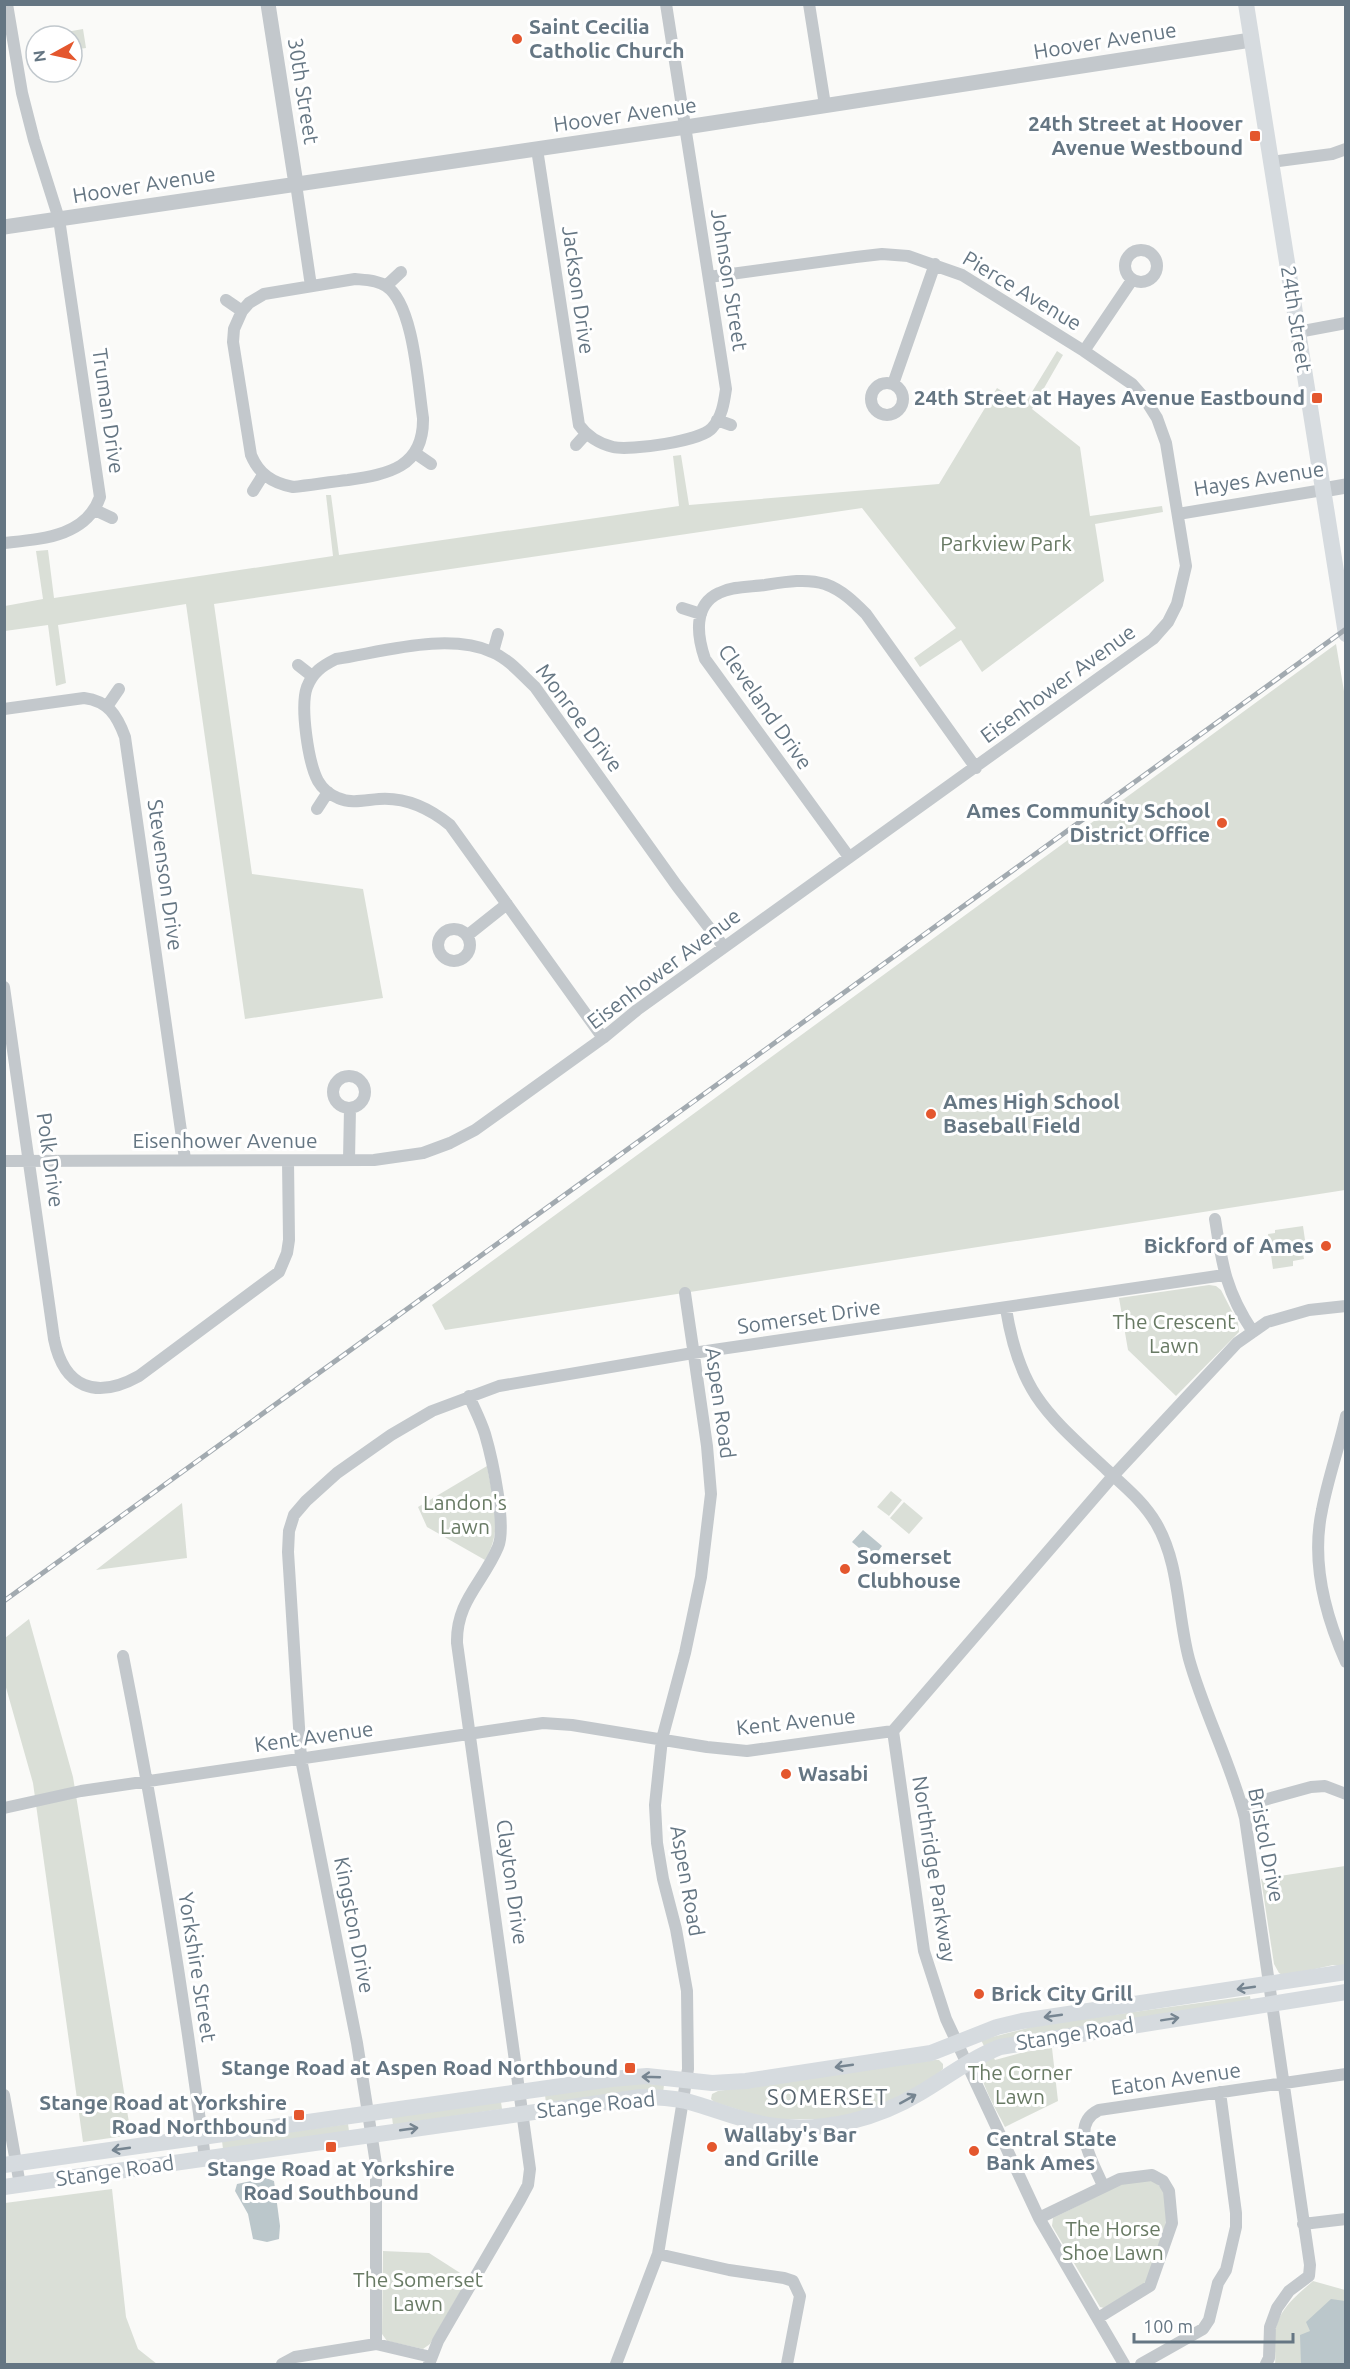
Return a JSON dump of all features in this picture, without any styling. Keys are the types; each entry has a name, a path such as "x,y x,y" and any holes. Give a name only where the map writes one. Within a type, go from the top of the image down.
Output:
{"main road":[{"name":"24th Street","path":"1246,4 1346,634"},
{"name":"Stange Road","path":"10,2164 635,2077 659,2077 712,2084 756,2079 921,2055 997,2027 1022,2021 1346,1972"},
{"name":"Stange Road","path":"12,2186 641,2097 684,2101 743,2120 775,2126 829,2125 888,2110 922,2092 966,2062 999,2047 1346,1992"}],"street":[{"name":"Truman Drive","path":"7,4 31,130 59,219 99,482 100,497 95,510"},
{"name":"30th Street","path":"268,4 296,184"},
{"name":"Johnson Street","path":"666,4 726,389 724,406 717,420"},
{"path":"808,4 825,105"},
{"name":"Hoover Avenue","path":"4,228 1251,40"},
{"name":"Jackson Drive","path":"537,149 576,412 579,425 586,434"},
{"path":"1271,162 1332,154 1346,149"},
{"path":"296,184 311,286"},
{"name":"Pierce Avenue","path":"709,278 882,255 908,256 962,275 1084,351 1132,384 1157,418 1166,443 1178,514"},
{"path":"893,384 935,264"},
{"path":"386,286 401,272"},
{"path":"355,279 377,282 393,292 407,317 423,418 423,431 415,453 405,463 381,475 293,487 280,485 263,475 256,467 248,442 233,342 234,330 242,311 249,303 264,294 311,286 355,279"},
{"path":"1084,351 1132,280"},
{"path":"226,300 242,311"},
{"path":"1298,332 1346,323"},
{"path":"576,445 586,434 614,447 633,448 698,438 711,430 717,420 731,425"},
{"path":"415,453 431,464"},
{"path":"253,491 263,475"},
{"name":"Hayes Avenue","path":"1178,514 1346,486"},
{"path":"4,543 59,535 80,524 95,510 112,518"},
{"name":"Eisenhower Avenue","path":"4,1161 185,1159 288,1161 400,1158 423,1153 476,1130 603,1038 637,1010 1153,639 1168,622 1177,604 1186,566 1178,514"},
{"path":"682,608 701,614 712,597 731,589 794,581 826,584 850,598 866,614 976,768"},
{"name":"Cleveland Drive","path":"701,614 698,636 705,659 849,858"},
{"path":"493,652 498,634"},
{"name":"Monroe Drive","path":"312,676 322,666 336,659 429,644 473,646 493,652 516,668 535,687 724,947"},
{"path":"298,665 312,676 306,689 304,707 312,764 318,782 340,800 356,802 380,799 408,802 435,813 450,825 603,1038"},
{"path":"4,709 84,698 97,699 108,705 119,689"},
{"name":"Stevenson Drive","path":"108,705 120,723 125,737 185,1159"},
{"path":"317,809 328,792"},
{"path":"468,935 507,904"},
{"name":"Polk Drive","path":"4,987 54,1339 61,1365 78,1382 99,1389 113,1388 139,1376 279,1272 287,1253 289,1240 288,1161"},
{"path":"349,1160 350,1108"},
{"path":"1215,1219 1224,1275 1241,1314 1253,1332"},
{"name":"Somerset Drive","path":"294,1515 337,1473 391,1435 432,1411 499,1386 693,1353 1006,1309 1224,1275"},
{"name":"Aspen Road","path":"616,2364 658,2254 684,2101 689,2037 687,1991 657,1843 655,1805 662,1739 685,1653 701,1577 711,1494 709,1461 685,1293"},
{"path":"893,1731 1113,1476 1217,1363 1267,1322 1298,1313 1346,1306"},
{"name":"Bristol Drive","path":"1006,1309 1016,1356 1042,1407 1113,1476 1135,1494 1155,1522 1166,1545 1172,1562 1189,1661 1242,1806 1310,2265 1309,2276 1289,2291 1277,2308 1270,2327 1269,2358 1266,2364"},
{"name":"Clayton Drive","path":"430,2360 438,2341 528,2185 530,2169 524,2112 457,1643 457,1625 462,1609 499,1545 502,1527 484,1433 469,1396"},
{"path":"1346,1416 1321,1513 1319,1558 1323,1596 1334,1634 1346,1662"},
{"name":"Kingston Drive","path":"294,1515 289,1531 288,1552 301,1759 357,2043 378,2181 376,2344"},
{"name":"Yorkshire Street","path":"123,1656 148,1782 174,1940 205,2158"},
{"name":"Kent Avenue","path":"4,1808 81,1791 543,1723 572,1725 747,1751 893,1731"},
{"name":"Northridge Parkway","path":"893,1731 924,1951 936,1992 957,2043 1039,2218 1124,2364"},
{"path":"1242,1806 1311,1787 1325,1786 1346,1794"},
{"name":"Eaton Avenue","path":"1103,2186 1083,2139 1084,2124 1090,2114 1099,2110 1346,2074"},
{"path":"1141,2364 1203,2329 1209,2320 1218,2283 1226,2270 1236,2227 1236,2214 1220,2092"},
{"path":"4,2095 12,2186"},
{"path":"1039,2218 1120,2179 1152,2175 1163,2181 1169,2191 1172,2223 1150,2286 1098,2318"},
{"path":"1303,2224 1346,2219"},
{"path":"658,2254 793,2281 800,2296 787,2364"},
{"path":"282,2364 295,2357 376,2344 430,2360"}],"green space":[{"name":"Parkview Park","path":"1057,351 1063,355 1032,409 1080,447 1090,516 1162,506 1163,512 1095,524 1104,581 982,672 961,640 920,667 914,658 956,628 862,508 214,604 252,874 363,889 383,998 245,1019 186,604 58,625 66,683 56,686 48,625 5,631 5,606 43,599 36,551 48,550 54,598 333,556 326,495 331,495 339,555 679,506 673,456 681,455 689,505 939,484 997,388 1024,405"},
{"path":"1336,644 1346,703 1345,1190 445,1330 432,1305"},
{"path":"1303,1226 1306,1247 1302,1248 1304,1259 1293,1261 1293,1266 1273,1269 1268,1234 1275,1233 1275,1230"},
{"name":"The Crescent Lawn","path":"1209,1285 1221,1290 1238,1323 1239,1332 1176,1396 1128,1350 1119,1298"},
{"name":"Landon's Lawn","path":"487,1466 496,1525 491,1548 485,1560 427,1527 418,1507"},
{"path":"891,1491 902,1500 889,1516 877,1507"},
{"path":"904,1502 923,1518 909,1534 890,1518"},
{"path":"182,1503 187,1558 96,1570"},
{"path":"29,1619 73,1777 131,2135 83,2142 33,1783 5,1684 5,1638"},
{"path":"1345,1866 1345,1967 1333,1965 1284,1976 1279,1973 1274,1964 1261,1879"},
{"path":"1250,1996 1251,2003 984,2046 981,2040 1039,2025"},
{"name":"The Corner Lawn","path":"1052,2048 1058,2101 1005,2127 983,2081 982,2064 993,2056 995,2060 1024,2052"},
{"path":"935,2060 943,2064 943,2069 935,2076 881,2107 832,2119 768,2119 714,2102 711,2099 712,2094 718,2091"},
{"path":"635,2083 664,2085 663,2093 546,2103 545,2095"},
{"path":"501,2102 502,2109 393,2125 392,2117"},
{"path":"348,2124 349,2131 223,2149 222,2141"},
{"name":"The Horse Shoe Lawn","path":"1147,2179 1159,2186 1165,2196 1167,2210 1156,2257 1146,2282 1104,2308 1100,2307 1052,2226 1053,2218 1121,2184"},
{"path":"112,2189 126,2317 138,2349 157,2364 5,2364 5,2203"},
{"name":"The Somerset Lawn","path":"383,2251 429,2253 468,2278 430,2344 423,2349 387,2341 382,2334"},
{"path":"1313,2281 1345,2290 1345,2364 1275,2364 1275,2335 1279,2318 1288,2304"}],"shaded area":[{"path":"863,1530 882,1546 872,1559 852,1542"},
{"path":"266,2178 274,2181 280,2226 279,2239 267,2242 253,2239 248,2214 235,2191 237,2184"},
{"path":"1331,2299 1345,2301 1345,2364 1301,2364 1300,2335 1310,2331 1306,2322"}],"railway":[{"path":"4,1601 1346,629"}],"place":[{"name":"Saint Cecilia Catholic Church","path":"517,39"},
{"name":"24th Street at Hoover Avenue Westbound","path":"1255,136"},
{"name":"24th Street at Hayes Avenue Eastbound","path":"1317,398"},
{"name":"Ames Community School District Office","path":"1222,823"},
{"name":"Ames High School Baseball Field","path":"931,1114"},
{"name":"Bickford of Ames","path":"1326,1246"},
{"name":"Somerset Clubhouse","path":"845,1569"},
{"name":"Wasabi","path":"786,1774"},
{"name":"Brick City Grill","path":"979,1994"},
{"name":"Stange Road at Aspen Road Northbound","path":"630,2068"},
{"name":"Stange Road at Yorkshire Road Northbound","path":"299,2115"},
{"name":"Stange Road at Yorkshire Road Southbound","path":"331,2147"},
{"name":"Wallaby's Bar and Grille","path":"712,2147"},
{"name":"Central State Bank Ames","path":"974,2151"}],"district":[{"name":"SOMERSET","path":"828,2097"}]}
